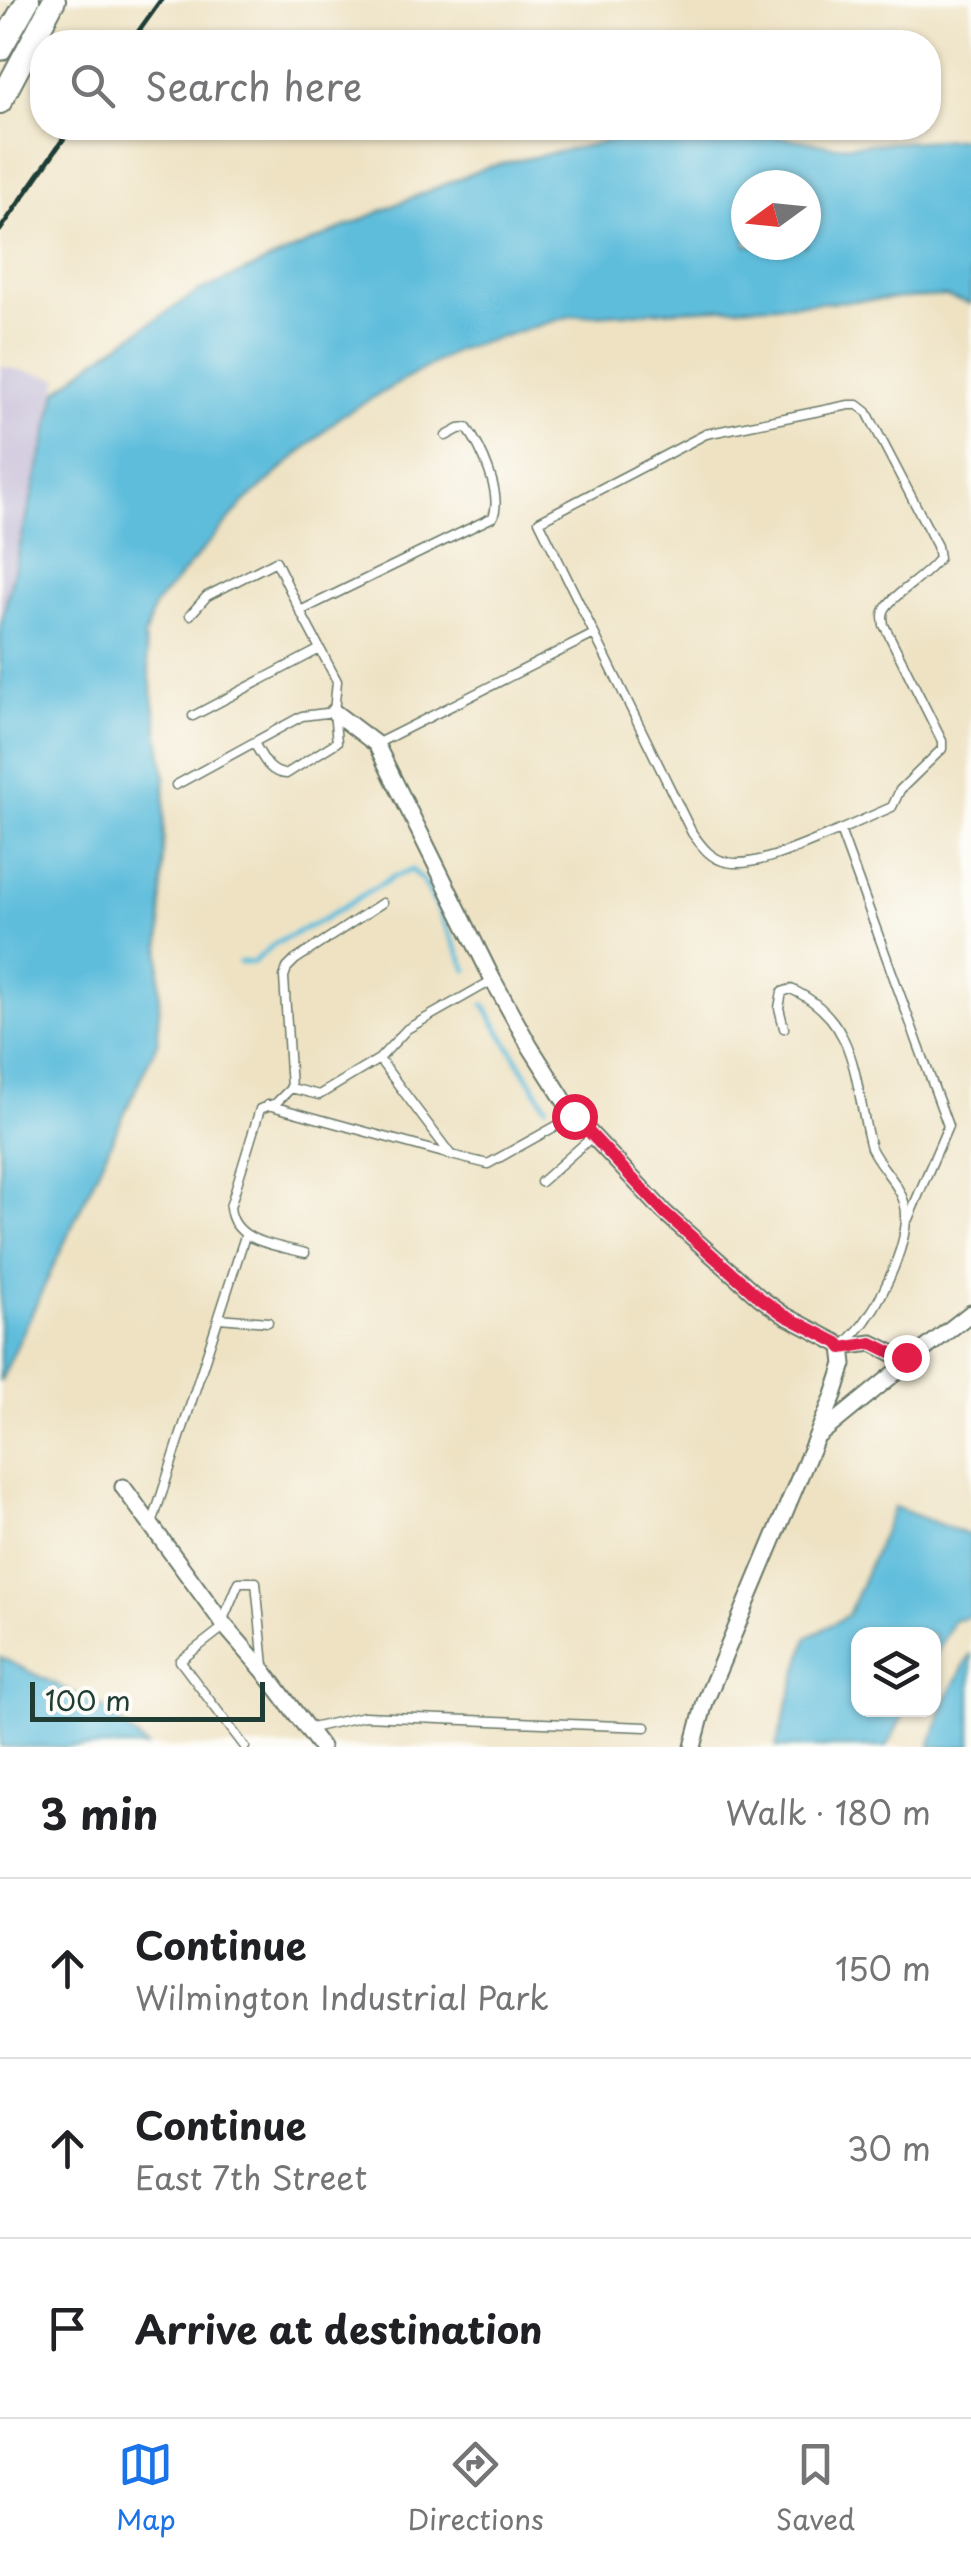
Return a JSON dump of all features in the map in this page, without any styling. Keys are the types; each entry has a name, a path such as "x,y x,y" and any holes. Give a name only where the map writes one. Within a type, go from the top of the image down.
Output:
{"main road":[{"path":"0,48 28,0"},
{"path":"38,30 54,0"},
{"path":"0,102 30,45"}],"street":[{"path":"334,712 376,744 493,980 574,1116 664,1212 759,1297 842,1348 844,1364 705,1702 694,1747"},
{"path":"815,1439 971,1313"},
{"path":"842,1348 872,1343 898,1356 910,1357 921,1352"},
{"path":"123,1486 321,1747"}],"lane":[{"path":"848,404 867,412 940,558 886,607 883,617 942,740 942,749 900,790 892,806 840,830 744,863 728,863 704,850 539,521 706,434 848,404"},
{"path":"300,611 493,517 497,508 494,487 473,437 466,428 446,436"},
{"path":"190,614 207,596 276,561 337,680 337,742 286,774 269,768 254,743"},
{"path":"376,744 594,634"},
{"path":"193,716 320,649"},
{"path":"176,785 302,716 334,712"},
{"path":"840,830 948,1126 908,1220 899,1256 867,1319 842,1348"},
{"path":"305,1253 245,1236 234,1223 230,1208 260,1109 276,1103 291,1088 286,968 382,903"},
{"path":"291,1088 318,1095 379,1058 407,1028 493,980"},
{"path":"784,1028 779,999 782,992 790,989 816,1004 844,1035 871,1148 898,1188 908,1220"},
{"path":"379,1058 451,1154"},
{"path":"268,1106 488,1164 574,1116"},
{"path":"541,1182 592,1137"},
{"path":"152,1524 245,1236"},
{"path":"219,1318 268,1322"},
{"path":"245,1747 180,1662 224,1624 240,1582 256,1582 264,1670"},
{"path":"308,1729 364,1716 646,1727"}],"shaded area":[{"path":"0,366 59,378 0,628"}],"water":[{"path":"971,138 971,304 945,296 571,316 457,350 341,416 243,504 154,606 144,638 165,776 158,1041 0,1382 0,628 57,392 94,361 196,293 487,167 613,140 799,140 834,146"},
{"path":"894,1507 971,1536 971,1615 954,1619 941,1644 941,1627 851,1627 851,1717 902,1717 887,1747 776,1747 807,1638 848,1615"},
{"path":"971,1653 971,1747 930,1747 945,1702"},
{"path":"0,1657 102,1707 147,1747 0,1747"}],"waterway":[{"path":"240,962 254,962 274,944 412,870 424,882 467,970"},
{"path":"484,1005 546,1106"}],"railway":[{"path":"140,30 161,0"},
{"path":"0,230 63,140"}],"route":[{"path":"574,1116 664,1212 759,1297 842,1348 872,1343 906,1357"}]}
